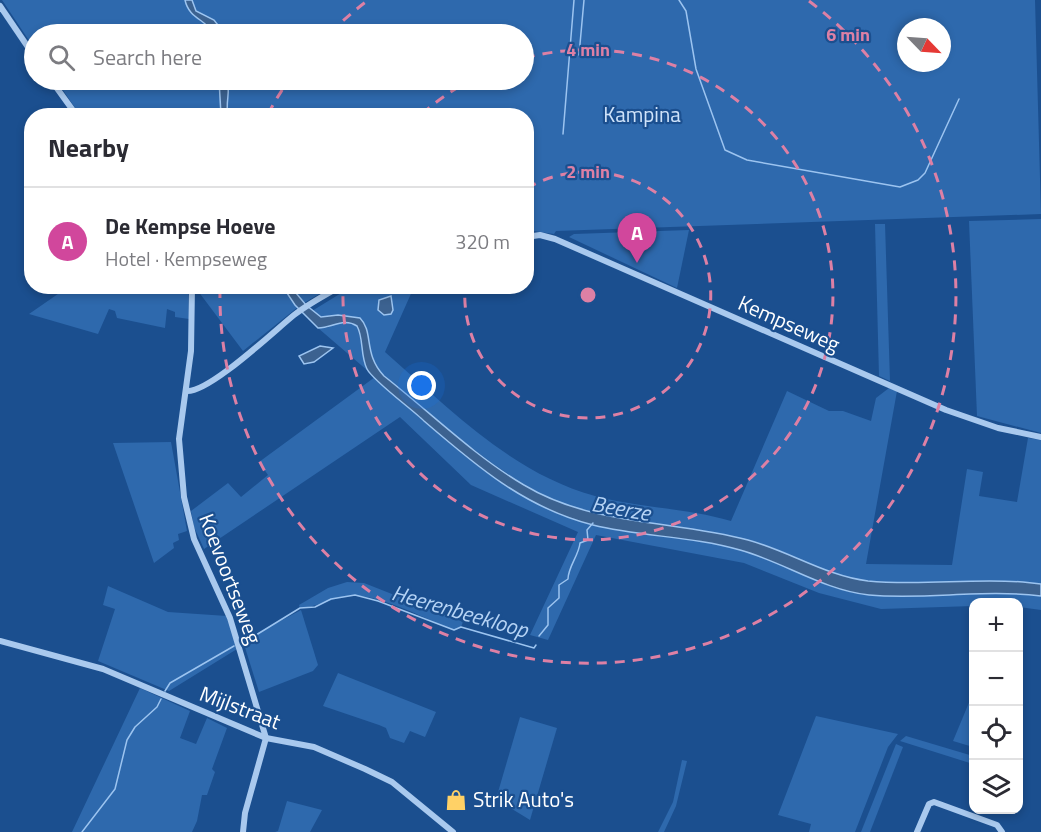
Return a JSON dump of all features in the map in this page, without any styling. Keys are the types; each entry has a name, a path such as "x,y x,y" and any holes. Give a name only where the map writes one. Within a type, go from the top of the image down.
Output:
{"street":[{"path":"0,6 24,41"},
{"path":"58,90 70,108"},
{"name":"Kempseweg","path":"534,236 555,238 946,410 998,428 1041,437"},
{"name":"Koevoortseweg","path":"193,294 194,310 179,447 190,525 225,604 266,738"},
{"path":"186,391 192,392 204,386 309,305 328,294"},
{"name":"Mijlstraat","path":"0,641 103,669 266,738 314,747 379,775 400,788 453,832"},
{"path":"243,832 245,813 266,738"},
{"path":"917,832 929,804 934,802 997,825 1002,832"}],"green space":[{"path":"2,0 185,0 190,11 206,24 24,24 24,33"},
{"name":"Kampina","path":"192,0 1035,0 1041,214 556,231 554,234 534,231 534,108 227,108 228,90 534,90 534,24 217,24 196,11"},
{"path":"63,90 220,90 221,108 75,108"},
{"path":"1041,219 1041,433 977,416 969,221"},
{"path":"875,224 885,224 890,381 879,376"},
{"path":"689,230 677,288 569,237 574,234"},
{"path":"58,294 188,294 189,319 175,317 175,312 167,309 165,328 117,318 115,311 109,309 98,334 29,314"},
{"path":"200,294 288,294 298,307 243,351"},
{"path":"297,294 319,294 304,303"},
{"path":"340,294 411,294 385,352 482,436 536,472 564,486 612,500 698,513 731,521 787,391 829,411 843,411 871,421 876,398 889,388 897,391 866,564 952,565 967,469 983,472 979,496 1017,502 1028,438 1041,440 1041,584 998,581 890,583 868,581 837,574 763,544 728,535 647,524 587,512 531,488 504,472 384,376 371,353 367,332 360,318 338,315 321,317 312,311"},
{"path":"341,321 357,326 368,371 318,328 327,328"},
{"path":"375,377 474,463 529,499 558,513 590,524 627,532 704,542 741,550 820,582 852,592 890,596 1019,594 1041,596 1041,610 1023,608 1023,598 969,598 969,606 881,609 819,593 744,563 596,535 548,640 530,635 578,532 471,485 400,417 204,549 194,527 191,511 228,483 241,497 268,475 259,462"},
{"path":"171,442 187,531 178,534 179,540 173,543 174,548 154,563 113,443"},
{"path":"347,582 364,583 463,622 461,627 454,630 378,599 354,596 300,608 299,605 328,588"},
{"path":"108,586 168,612 227,616 237,649 169,691 98,661 115,609 103,605"},
{"path":"301,610 318,665 313,671 259,692 243,641"},
{"path":"338,673 436,712 425,737 410,731 404,743 390,738 386,728 323,706"},
{"path":"140,688 190,711 180,738 196,744 207,718 227,728 212,769 215,772 207,795 202,795 197,821 192,832 72,832"},
{"path":"969,703 969,746 953,741"},
{"path":"816,716 898,734 888,747 855,832 809,832 811,824 778,815"},
{"path":"520,717 557,728 530,820 496,799"},
{"path":"906,736 969,755 969,763 900,741"},
{"path":"896,744 903,747 870,832 861,832"},
{"path":"682,760 687,761 676,806 664,832 658,832 673,802"},
{"path":"287,801 322,810 310,832 275,832 278,831"}],"shaded area":[{"path":"185,0 192,0 196,11 217,24 206,24 187,6"},
{"path":"220,90 228,90 227,108 221,108"},
{"path":"288,294 297,294 321,317 338,315 360,318 367,330 373,360 384,376 487,460 524,485 550,498 605,515 748,540 822,569 852,578 887,582 1023,582 1041,584 1041,596 1019,594 869,595 836,588 772,561 722,545 611,529 568,517 523,496 482,469 385,388 367,369 357,326 342,323 318,328 295,305"},
{"path":"391,296 393,310 391,314 384,315 378,310 379,300"},
{"path":"320,346 333,348 314,362 304,364 299,356"}],"waterway":[{"path":"563,134 574,0"},
{"path":"579,55 584,0"},
{"path":"679,0 686,11 696,69 725,150 747,160 900,187 918,180 925,173 959,99"},
{"name":"Heerenbeekloop","path":"539,636 548,625 548,608 559,598 559,585 568,579 580,543 588,540 587,530 593,523"},
{"name":"Heerenbeekloop","path":"243,643 300,608 315,607 331,599 355,595 378,601 454,630 461,627 534,648 536,645"},
{"name":"Heerenbeekloop","path":"165,691 170,683 234,646"},
{"name":"Heerenbeekloop","path":"82,832 115,789 127,740 135,727 157,707 161,699"}],"place":[{"name":"De Kempse Hoeve","path":"637,263"},
{"name":"Strik Auto's","path":"456,800"}],"water label":[{"name":"Beerze","path":"621,508"}]}
